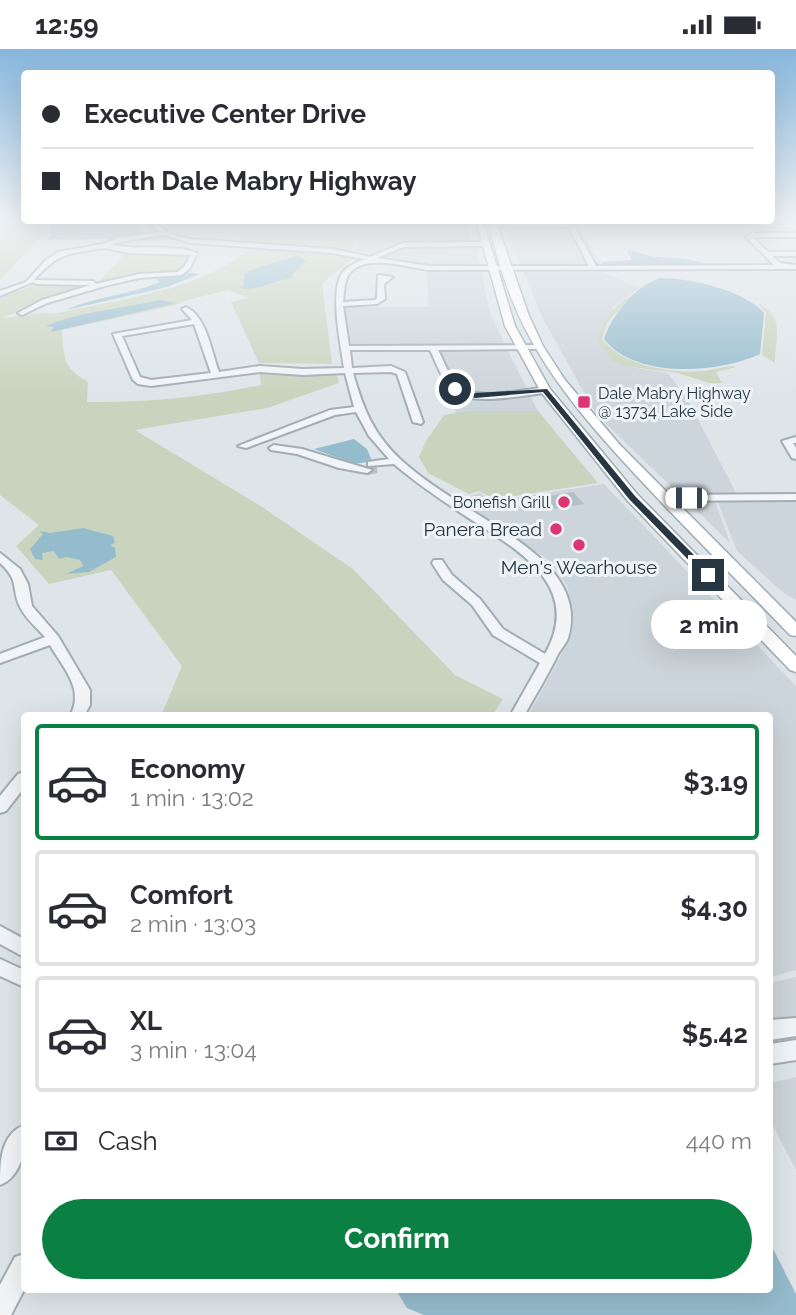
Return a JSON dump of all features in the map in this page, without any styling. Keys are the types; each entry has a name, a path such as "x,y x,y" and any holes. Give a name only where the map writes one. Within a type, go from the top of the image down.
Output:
{"main road":[{"path":"496,278 503,308 520,347 545,390 635,500 796,666"},
{"path":"511,278 522,312 539,347 585,414 796,631"},
{"path":"635,500 664,498"}],"street":[{"path":"1,295 28,283 33,278"},
{"path":"36,282 39,278"},
{"path":"22,313 59,297 135,278"},
{"path":"343,278 339,303 344,348 359,409 372,434 392,462 524,549 545,569 559,590 564,613 561,638 519,712"},
{"path":"1,295 36,282 105,284"},
{"path":"339,303 377,302 381,299 381,283"},
{"path":"186,309 192,312 197,321 215,373"},
{"path":"197,321 117,334 136,378 141,382 254,370 303,372 391,369 401,372 418,422"},
{"path":"344,348 539,347"},
{"path":"433,348 455,389 460,393 475,395 545,390"},
{"path":"243,446 333,412 359,409"},
{"path":"796,440 787,441 796,456"},
{"path":"274,448 295,448 344,468 387,465 392,462"},
{"path":"664,498 796,497"},
{"path":"0,557 13,569 22,584 26,607 53,639 83,690 83,705 79,712"},
{"path":"438,563 447,577 476,602 498,632 549,662"},
{"path":"0,659 53,639"},
{"path":"0,807 21,782"},
{"path":"0,934 21,947"},
{"path":"0,967 21,978"},
{"path":"773,1030 796,1027"},
{"path":"773,1053 796,1051"},
{"path":"0,1174 21,1141"},
{"path":"0,1310 21,1272"}],"shaded area":[{"path":"427,278 483,278 490,313 506,346 347,347 342,307 429,307"},
{"path":"526,278 617,278 639,288 614,306 598,339 624,366 668,373 689,402 736,493 796,492 796,495 681,496 596,414 542,317"},
{"path":"430,349 451,389 466,396 529,394 538,411 456,413"},
{"path":"437,349 507,349 528,390 475,394 458,388"},
{"path":"604,484 796,686 796,970 773,976 773,712 530,712 570,639 573,608 567,586 550,561 462,503 462,499 479,493 494,501"},
{"path":"686,500 796,500 715,501 730,543"},
{"path":"718,502 796,502 796,600 785,594 737,551"},
{"path":"796,977 796,1018 773,1021 773,982"},
{"path":"796,1077 796,1170 773,1126 773,1082"}],"green space":[{"path":"102,278 130,278 105,283 40,281 99,281"},
{"path":"199,278 328,278 322,283 332,364 259,363 231,302 248,298 228,290 176,305 62,330 66,361 73,371 88,382 87,402 196,396 261,385 259,370 337,372 339,383 267,408 135,430 259,505 353,569 455,675 503,699 495,712 163,712 182,666 111,570 49,584 16,546 39,525 0,495 0,298 37,284 95,284 1,318 54,314 182,285"},
{"path":"634,293 607,323 602,339 622,356 648,366 677,371 736,367 716,372 722,383 709,383 678,373 624,366 612,361 598,339 611,312"},
{"path":"758,303 767,309 776,321 775,363 762,355 766,313"},
{"path":"468,411 538,411 598,483 495,499 479,491 469,494 428,473 419,457 426,441 444,415"}],"water":[{"path":"156,278 190,278 167,287 66,310 137,290 160,282"},
{"path":"245,278 291,278 254,288 240,288 244,285"},
{"path":"660,278 686,280 730,292 755,305 764,313 760,354 723,365 679,369 657,367 618,352 604,339 607,330 634,294"},
{"path":"159,300 177,303 51,332 54,327 46,326 87,314"},
{"path":"354,439 367,449 372,461 355,464 314,449"},
{"path":"83,528 113,536 115,543 110,545 115,548 116,557 89,572 66,574 83,566 80,560 66,557 59,559 54,551 42,553 43,560 35,559 30,549 43,534 40,531 50,533"},
{"path":"773,1249 796,1294 796,1315 424,1315 407,1308 398,1293 773,1293"}],"building":[{"name":"Bonefish Grill","path":"573,492 584,504 554,509 544,497"}],"tunnel":[{"path":"367,470 377,468"}],"place":[{"name":"Dale Mabry Highway @ 13734 Lake Side","path":"584,402"},
{"name":"Bonefish Grill","path":"564,502"},
{"name":"Panera Bread","path":"556,529"},
{"name":"Men's Wearhouse","path":"579,545"}],"route":[{"path":"455,389 467,395 545,390 632,498 708,575"}]}
